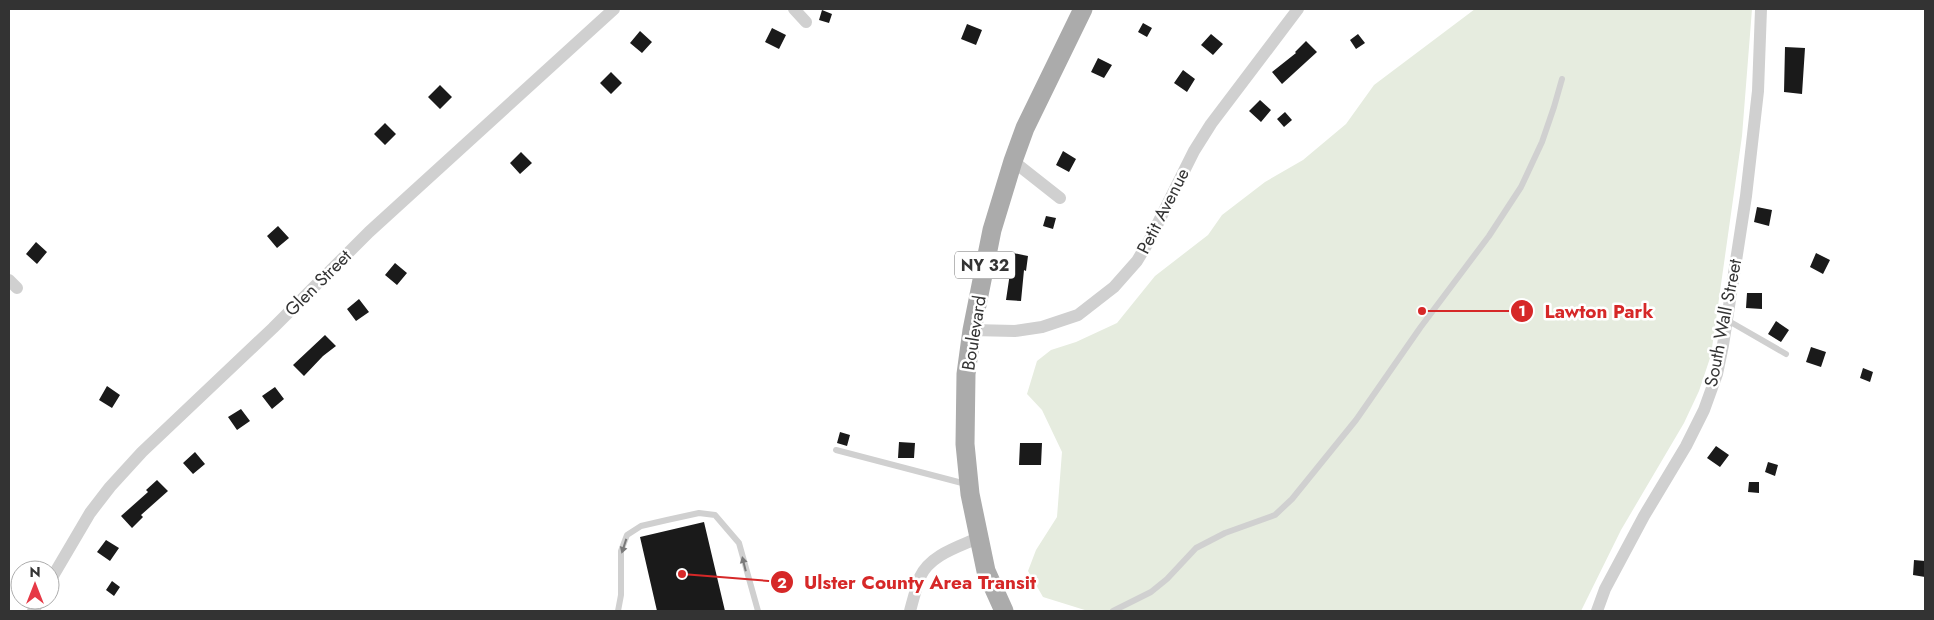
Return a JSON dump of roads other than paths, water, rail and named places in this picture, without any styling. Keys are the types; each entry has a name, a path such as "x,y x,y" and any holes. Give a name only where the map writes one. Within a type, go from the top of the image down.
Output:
{"main road":[{"name":"Boulevard","path":"1004,611 986,572 969,485 965,444 966,384 972,330 992,230 1013,161 1025,128 1083,9"}],"street":[{"name":"Glen Street","path":"60,564 90,512 110,486 142,452 273,328 369,232 538,75 614,9"},
{"path":"794,9 806,22"},
{"name":"Petit Avenue","path":"972,330 1015,331 1042,327 1078,315 1114,288 1137,261 1149,241 1194,151 1211,124 1298,9"},
{"name":"South Wall Street","path":"1597,611 1605,588 1644,516 1686,446 1704,410 1716,374 1727,320 1746,196 1757,100 1761,9"},
{"path":"1013,161 1060,198"},
{"path":"910,611 920,577 926,568 939,556 978,538"}],"lane":[{"path":"1113,611 1151,592 1196,548 1225,533 1275,515 1292,499 1356,420 1420,328 1489,236 1521,187 1542,142 1562,79"},
{"path":"1727,320 1786,354"},
{"path":"836,450 969,485"},
{"path":"618,611 621,595 621,551 627,535 641,526 699,513 716,515 739,543 758,611"}],"place":[{"name":"Lawton Park","path":"1422,311"},
{"name":"Ulster County Area Transit","path":"682,574"}]}
